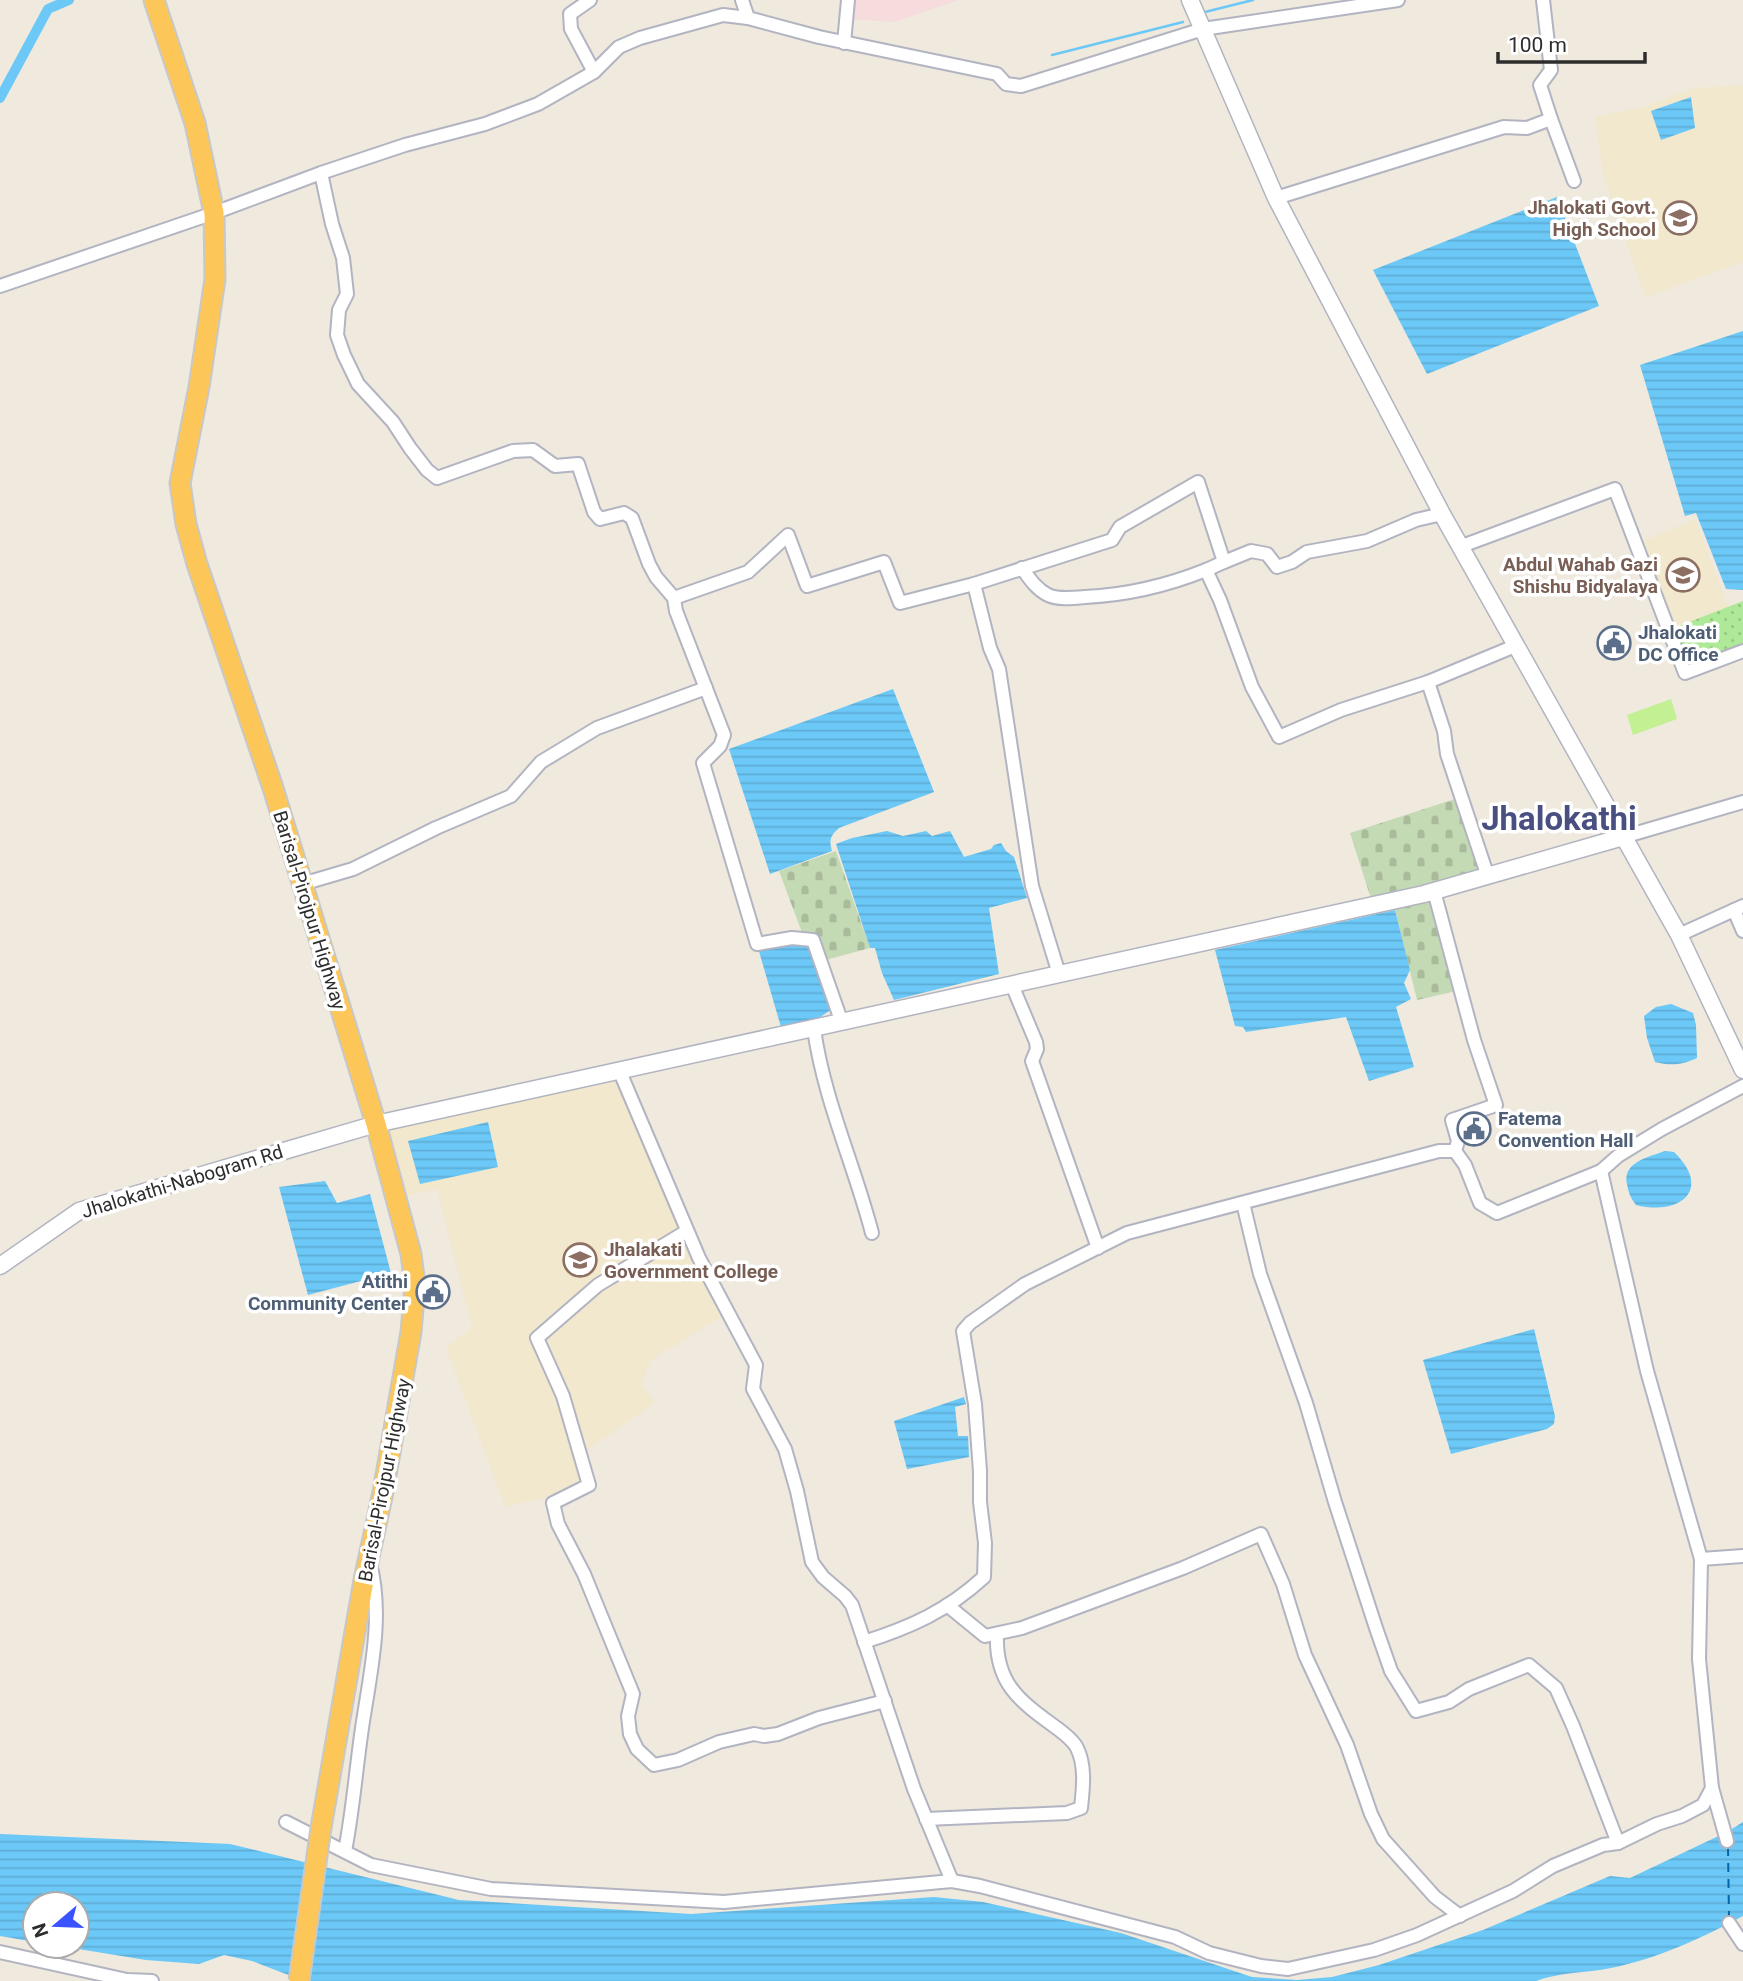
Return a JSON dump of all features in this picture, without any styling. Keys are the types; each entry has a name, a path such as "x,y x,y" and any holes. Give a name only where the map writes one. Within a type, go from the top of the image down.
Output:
{"highway":[{"name":"Barisal-Pirojpur Highway","path":"156,6 195,124 214,213 215,279 199,387 180,483 186,524 273,788 376,1124 411,1254 415,1285 411,1332 321,1828 299,1981"}],"main road":[{"path":"1190,0 1276,198 1442,514 1679,935 1743,1070"},
{"name":"Jhalokathi-Nabogram Rd","path":"0,1266 79,1211 376,1124 1434,891 1623,837"}],"street":[{"path":"590,0 570,14 571,29 594,72"},
{"path":"742,0 748,18"},
{"path":"844,43 848,0"},
{"path":"0,286 214,213 321,173 405,145 496,120 538,104 594,72 619,47 640,38 723,15 748,18 844,43 997,74 1006,84 1021,86 1203,29 1398,0"},
{"path":"1543,0 1551,70 1539,85 1574,181"},
{"path":"1276,198 1504,127 1527,128 1551,120"},
{"path":"321,173 332,224 343,258 347,294 339,310 337,335 344,355 358,384 393,422 427,470 437,478 513,451 533,450 555,466 578,464 594,512 600,519 624,513 632,518 656,577 674,598 676,611 724,735 720,746 703,763 757,944 792,938 813,940 842,1023"},
{"path":"674,598 748,572 788,535 807,586 884,562 900,603 974,584 1112,540 1120,527 1198,482 1224,562"},
{"path":"1462,547 1615,489 1685,673 1743,651"},
{"path":"1022,568 1033,584 1049,596 1070,598 1144,591 1175,583 1251,551 1267,554 1277,567 1292,562 1307,552 1367,541 1416,520 1442,514"},
{"path":"1206,570 1252,687 1279,737 1341,710 1428,682 1515,646"},
{"path":"974,584 990,648 999,669 1032,886 1059,974"},
{"path":"1428,682 1444,731 1447,754 1488,877"},
{"path":"302,884 353,869 436,828 511,796 541,762 597,729 706,688"},
{"path":"1623,837 1743,802"},
{"path":"1434,891 1474,1040 1496,1105 1452,1120 1458,1141 1455,1151"},
{"path":"1679,935 1739,908 1743,931"},
{"path":"1012,985 1036,1042 1037,1049 1032,1060 1098,1248"},
{"path":"814,1029 836,1124 858,1181 872,1233"},
{"path":"620,1072 699,1258 756,1365 753,1389 785,1449 812,1562 823,1577 852,1605 926,1819 952,1881"},
{"path":"1455,1151 1465,1165 1480,1203 1497,1213 1601,1171 1618,1156 1662,1129 1743,1086"},
{"path":"864,1642 909,1628 961,1598 984,1577 985,1543 975,1404 963,1331 970,1323 1025,1284 1127,1233 1439,1151 1455,1151"},
{"path":"1601,1171 1647,1371 1701,1559 1699,1659 1712,1788 1727,1841"},
{"path":"1243,1203 1260,1274 1306,1403 1346,1538 1391,1671 1416,1711 1449,1702 1469,1689 1529,1665 1556,1688 1618,1843"},
{"path":"687,1231 598,1285 537,1339 563,1396 589,1485 553,1503 558,1524 584,1574 633,1694 628,1716 630,1734 637,1749 654,1765 678,1760 719,1742 754,1734 778,1734 819,1718 885,1701"},
{"path":"947,1605 985,1636 1023,1628 1183,1568 1261,1534 1283,1584 1305,1655 1348,1745 1371,1814 1383,1839 1435,1897 1460,1916"},
{"path":"1701,1559 1743,1556"},
{"path":"345,1851 374,1654 376,1585 369,1558"},
{"path":"926,1819 1068,1813 1081,1808 1083,1768 1077,1747 1022,1702 1009,1687 1001,1667 997,1633"},
{"path":"286,1822 371,1865 491,1889 724,1902 952,1881 1175,1937 1209,1953 1277,1969 1302,1967 1374,1950 1460,1916 1513,1891 1553,1866 1603,1844 1618,1843 1703,1805 1712,1788"},
{"path":"1729,1923 1743,1944"},
{"path":"0,1952 127,1980 152,1981"}],"shaded area":[{"path":"848,0 958,0 895,22 846,19"},
{"name":"Jhalokati Govt. High School","path":"1743,85 1743,262 1645,297 1603,174 1595,117 1646,106 1695,88"},
{"name":"Abdul Wahab Gazi Shishu Bidyalaya","path":"1695,519 1728,607 1671,629 1639,543"},
{"name":"Jhalakati Government College","path":"620,1072 728,1313 651,1360 641,1383 655,1403 580,1455 579,1490 505,1507 446,1348 472,1327 437,1189 396,1198 376,1124"}],"green space":[{"path":"1743,601 1743,651 1685,673 1671,629"},
{"path":"1671,699 1677,719 1633,735 1627,715"},
{"path":"1461,797 1488,877 1434,890 1461,990 1417,1000 1393,901 1373,905 1350,833"},
{"path":"836,851 870,948 822,961 804,938 779,871"}],"water":[{"path":"1691,97 1695,128 1661,140 1651,111"},
{"path":"1557,197 1599,306 1427,374 1373,270"},
{"path":"1743,331 1743,590 1726,589 1696,513 1685,516 1640,365"},
{"path":"893,689 934,792 839,828 831,838 832,851 770,874 729,749"},
{"path":"887,831 903,836 926,831 932,836 950,831 964,857 1001,843 1014,857 1027,898 989,908 999,974 894,1000 875,948 870,948 836,844"},
{"path":"1395,910 1410,970 1404,983 1411,999 1396,1007 1414,1067 1369,1081 1346,1017 1246,1032 1243,1027 1235,1026 1215,950"},
{"path":"807,944 812,949 832,1009 816,1020 781,1027 758,948"},
{"path":"1671,1004 1693,1013 1697,1058 1666,1064 1655,1062 1647,1038 1644,1016 1656,1007"},
{"path":"488,1122 498,1167 420,1184 408,1141"},
{"path":"1665,1151 1674,1152 1686,1166 1691,1178 1691,1189 1686,1197 1665,1207 1636,1205 1627,1187 1629,1170 1645,1158"},
{"path":"325,1181 337,1203 370,1194 391,1273 308,1295 279,1187"},
{"path":"1534,1329 1555,1416 1554,1424 1547,1429 1451,1454 1423,1360"},
{"path":"964,1397 966,1404 955,1407 958,1436 968,1436 969,1457 907,1469 894,1421"},
{"path":"1743,1822 1743,1916 1695,1940 1645,1959 1536,1981 304,1981 252,1961 224,1955 199,1964 146,1960 91,1951 91,1890 21,1890 21,1940 0,1936 0,1834 230,1844 459,1900 691,1914 934,1897 983,1902 1121,1933 1252,1977 1297,1980 1332,1977 1379,1965 1483,1930 1610,1876 1630,1878"}],"waterway":[{"path":"0,98 48,9 69,0"},
{"path":"1205,12 1253,0"},
{"path":"1052,55 1183,22"}],"ferry route":[{"path":"1728,1847 1729,1919"}],"place":[{"name":"Jhalokati Govt. High School","path":"1680,218"},
{"name":"Abdul Wahab Gazi Shishu Bidyalaya","path":"1683,575"},
{"name":"Jhalokati DC Office","path":"1614,643"},
{"name":"Fatema Convention Hall","path":"1474,1129"},
{"name":"Jhalakati Government College","path":"580,1260"},
{"name":"Atithi Community Center","path":"433,1292"}],"district":[{"name":"Jhalokathi","path":"1559,818"}]}
